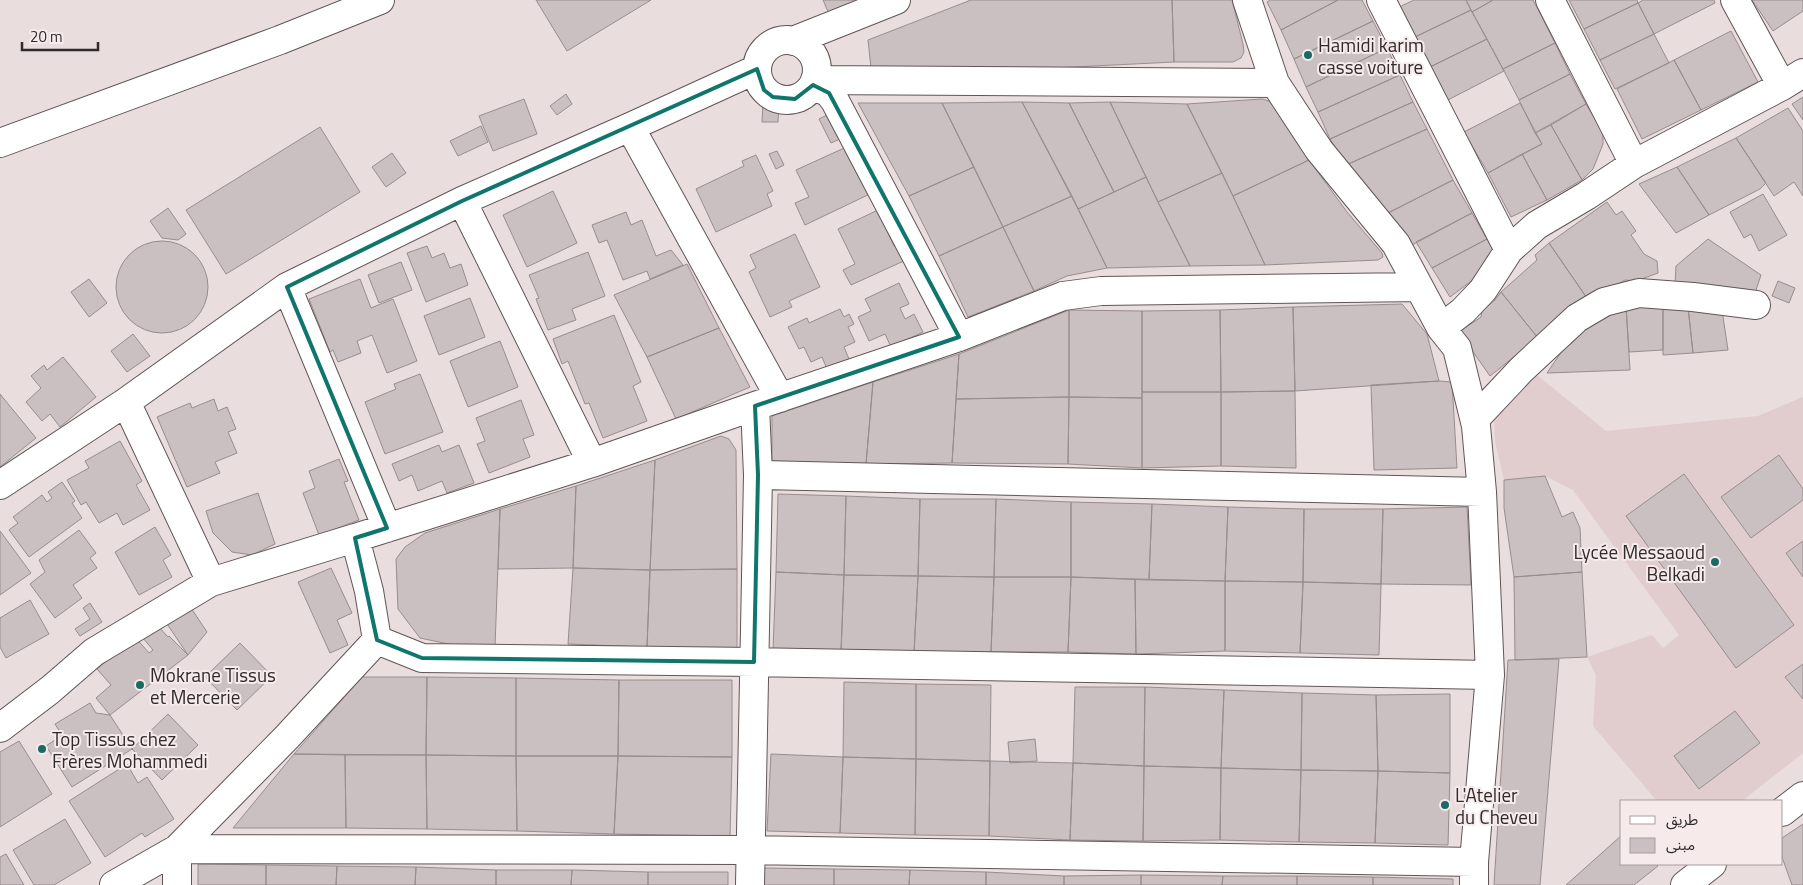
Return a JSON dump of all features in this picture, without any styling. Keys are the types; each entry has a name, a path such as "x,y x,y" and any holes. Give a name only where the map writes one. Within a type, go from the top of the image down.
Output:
{"street":[{"path":"0,143 280,40 380,0"},
{"path":"793,41 896,0"},
{"path":"177,849 750,850 1474,874 1490,675 1482,492 1475,419 1457,348 1441,328 1396,244 1319,150 1275,83 1247,0"},
{"path":"1381,0 1509,250"},
{"path":"1550,0 1634,164"},
{"path":"1441,328 1463,311 1483,290 1509,250 1537,225 1586,196 1634,164 1792,79 1735,0"},
{"path":"783,40 793,41 801,44 813,56 817,72 814,83 806,94 795,99 778,99 764,90 758,80 756,68 762,54 773,43 783,40"},
{"path":"0,485 126,402 287,288 462,201 630,127 756,68"},
{"path":"814,83 1275,83"},
{"path":"814,83 829,93 836,101 959,337"},
{"path":"630,127 780,398"},
{"path":"462,201 592,463"},
{"path":"0,728 50,690 94,652 212,582 592,463 959,337 1063,296 1101,290 1419,287"},
{"path":"287,288 387,528"},
{"path":"1475,419 1521,370 1577,318 1604,302 1639,293 1693,297 1756,305"},
{"path":"126,402 212,582"},
{"path":"750,885 758,475 754,406"},
{"path":"758,475 1482,492"},
{"path":"355,538 368,591 377,640"},
{"path":"377,640 422,658 1490,675"},
{"path":"114,885 177,849 287,737 377,640"},
{"path":"0,704 50,690"},
{"path":"1783,811 1803,796"},
{"path":"177,849 177,885"},
{"path":"1685,885 1711,865"}],"highlighted area":[{"path":"757,69 764,90 773,97 795,99 813,85 829,93 959,337 755,406 758,475 754,662 422,658 377,640 355,538 387,528 287,287 462,201"}],"shaded area":[{"name":"Lycée Messaoud Belkadi","path":"1537,375 1606,431 1758,416 1803,397 1803,753 1743,800 1656,800 1593,726 1596,675 1587,657 1652,635 1663,648 1679,635 1573,490 1545,476 1504,480 1495,441 1494,418"}],"building":[{"path":"536,0 651,0 567,51"},
{"path":"823,0 864,0 829,14"},
{"path":"971,0 1172,0 1174,62 872,77 868,40"},
{"path":"1172,0 1232,0 1243,44 1244,52 1241,58 1233,62 1174,62"},
{"path":"1270,0 1338,0 1281,30 1267,2"},
{"path":"1338,0 1362,0 1373,21 1294,59 1281,30"},
{"path":"1414,0 1466,0 1471,10 1413,38 1397,8"},
{"path":"1466,0 1493,0 1472,12"},
{"path":"1493,0 1533,0 1555,43 1503,69 1472,12"},
{"path":"1569,0 1637,0 1638,3 1584,29"},
{"path":"1643,0 1714,0 1715,3 1654,34 1638,3"},
{"path":"1752,0 1803,0 1803,11 1773,31"},
{"path":"1638,3 1654,34 1600,60 1584,29"},
{"path":"1471,10 1487,39 1428,68 1413,38"},
{"path":"1373,21 1387,48 1306,87 1294,59"},
{"path":"1731,31 1758,82 1701,110 1674,60"},
{"path":"1654,34 1669,63 1615,89 1600,60"},
{"path":"1487,39 1504,71 1446,101 1428,68"},
{"path":"1555,43 1570,74 1519,100 1503,69"},
{"path":"1387,48 1400,75 1318,112 1306,87"},
{"path":"1674,60 1701,110 1642,139 1617,89"},
{"path":"1570,74 1586,104 1535,133 1519,100"},
{"path":"1400,75 1413,102 1330,139 1318,112"},
{"path":"566,94 572,104 557,115 550,106"},
{"path":"1803,97 1803,120 1792,104"},
{"path":"524,99 537,134 493,151 479,116"},
{"path":"1262,99 1269,101 1275,108 1309,160 1233,196 1187,104"},
{"path":"763,102 779,102 778,122 762,122"},
{"path":"1022,102 1072,196 1003,227 942,103"},
{"path":"1022,102 1069,103 1114,192 1078,209"},
{"path":"1110,102 1146,177 1114,192 1069,103"},
{"path":"1110,102 1187,104 1222,173 1158,202"},
{"path":"1413,102 1427,129 1346,165 1330,139"},
{"path":"858,103 942,103 974,167 909,196"},
{"path":"1520,103 1542,144 1488,173 1464,132"},
{"path":"1586,104 1603,133 1603,144 1593,169 1582,180 1551,125"},
{"path":"1788,108 1803,131 1803,196 1794,182 1774,196 1736,138"},
{"path":"831,113 842,138 831,143 819,119"},
{"path":"1551,125 1582,180 1547,200 1522,154 1542,144 1535,133"},
{"path":"481,126 488,142 458,156 450,141"},
{"path":"320,127 360,192 226,274 186,210"},
{"path":"1427,129 1453,180 1384,215 1346,165"},
{"path":"1736,138 1766,183 1760,189 1709,215 1677,167"},
{"path":"853,144 874,192 805,225 795,203 809,197 796,170"},
{"path":"777,151 784,165 776,169 769,154"},
{"path":"392,153 406,173 386,187 372,167"},
{"path":"1522,154 1547,200 1511,217 1488,173"},
{"path":"756,155 773,191 767,194 772,206 716,232 696,189 744,166 742,161"},
{"path":"1309,160 1347,212 1382,253 1383,257 1378,260 1265,265 1233,196"},
{"path":"974,167 1003,227 939,256 909,196"},
{"path":"1677,167 1709,215 1676,233 1639,184"},
{"path":"1222,173 1265,265 1190,266 1158,202"},
{"path":"1146,177 1190,266 1107,268 1078,209"},
{"path":"1453,180 1472,213 1410,246 1384,215"},
{"path":"553,191 577,243 527,267 503,215"},
{"path":"1763,194 1787,235 1759,251 1751,234 1744,238 1730,212"},
{"path":"1072,196 1107,268 1067,276 1034,291 1003,227"},
{"path":"1607,202 1616,215 1622,211 1636,231 1631,235 1644,254 1657,261 1658,273 1636,281 1625,280 1589,301 1549,243"},
{"path":"168,208 186,234 178,240 162,238 150,221"},
{"path":"878,210 894,246 899,244 906,260 851,285 843,270 855,264 838,229"},
{"path":"626,212 631,225 642,220 656,256 671,250 683,265 650,279 647,271 623,280 607,240 599,243 592,225"},
{"path":"1472,213 1487,239 1432,268 1416,242"},
{"path":"1003,227 1034,291 968,317 939,256"},
{"path":"795,234 820,287 789,301 792,307 770,317 749,272 756,268 750,255"},
{"path":"1487,239 1492,247 1492,253 1474,279 1450,297 1432,268"},
{"path":"1708,239 1761,275 1755,293 1675,284 1676,266"},
{"path":"162,241 180,244 195,254 205,269 208,287 205,305 195,320 180,330 162,333 144,330 129,320 119,305 116,287 119,269 129,254 144,244"},
{"path":"1549,243 1589,301 1538,338 1501,292 1537,260 1535,255"},
{"path":"427,246 432,258 444,253 450,268 461,264 468,285 426,302 407,253"},
{"path":"588,252 605,296 572,309 576,320 548,330 536,299 539,298 529,275"},
{"path":"401,262 412,290 379,303 368,275"},
{"path":"687,264 719,328 647,357 614,295"},
{"path":"89,279 107,303 89,317 71,292"},
{"path":"360,279 371,308 393,299 417,361 387,373 372,335 357,341 361,353 338,362 333,350 330,352 309,299"},
{"path":"1778,281 1795,288 1789,303 1772,296"},
{"path":"899,283 909,304 900,308 905,319 914,314 923,332 891,347 885,334 869,341 858,317 871,311 865,299"},
{"path":"1501,292 1538,338 1490,376 1459,332 1481,317 1482,311"},
{"path":"470,298 485,337 439,355 424,316"},
{"path":"1402,304 1427,334 1439,381 1295,391 1293,307"},
{"path":"1293,307 1295,391 1221,392 1220,310"},
{"path":"1626,307 1630,370 1547,373 1579,326"},
{"path":"1626,307 1663,308 1663,350 1629,352"},
{"path":"1688,307 1693,353 1663,355 1663,308"},
{"path":"1688,307 1722,310 1728,350 1693,353"},
{"path":"840,309 844,317 849,314 854,324 848,327 855,342 844,347 849,359 827,369 822,357 811,362 804,347 799,349 788,327 807,318 809,323"},
{"path":"1069,310 1069,397 956,399 959,354"},
{"path":"1069,310 1142,311 1142,398 1069,397"},
{"path":"1220,310 1221,392 1142,392 1142,311"},
{"path":"614,315 641,382 633,386 647,421 603,438 589,403 585,404 568,361 562,364 553,339"},
{"path":"719,328 750,387 676,419 647,357"},
{"path":"133,334 150,356 127,372 111,351"},
{"path":"500,341 518,387 468,407 450,361"},
{"path":"959,354 952,463 866,464 873,382"},
{"path":"63,357 96,397 60,427 50,414 42,421 26,402 41,388 31,376 44,365 47,370"},
{"path":"420,374 443,432 385,454 365,402 396,389 394,384"},
{"path":"873,382 866,464 772,461 772,416"},
{"path":"1452,382 1457,468 1374,470 1371,385"},
{"path":"1295,391 1296,468 1221,466 1221,392"},
{"path":"1142,392 1221,392 1221,466 1142,468"},
{"path":"0,394 36,438 0,467"},
{"path":"1069,397 1068,464 952,463 956,399"},
{"path":"1069,397 1142,398 1142,468 1068,464"},
{"path":"214,399 218,411 227,407 236,429 228,432 237,453 215,462 220,473 187,487 157,417 190,403 192,408"},
{"path":"521,400 534,435 523,439 530,457 489,473 477,444 485,441 476,418"},
{"path":"721,436 729,439 736,450 737,569 650,570 655,460"},
{"path":"120,441 142,481 136,485 150,510 123,525 117,513 99,523 86,502 81,505 67,480 89,468 85,461"},
{"path":"439,445 442,452 459,445 474,483 447,493 442,481 418,491 412,475 399,481 392,464"},
{"path":"1779,455 1803,489 1803,500 1751,538 1721,497"},
{"path":"339,459 348,481 344,482 359,520 319,535 303,493 315,488 309,471"},
{"path":"655,460 650,570 573,568 576,486"},
{"path":"1684,474 1794,625 1736,668 1626,516"},
{"path":"1545,476 1562,517 1573,512 1580,528 1582,572 1514,577 1504,508 1504,480"},
{"path":"62,482 75,501 72,503 82,518 29,557 9,530 18,523 13,517 42,495 47,502 52,498 48,492"},
{"path":"576,486 573,568 498,569 500,509"},
{"path":"258,493 275,544 252,555 232,552 213,533 206,511"},
{"path":"778,494 846,496 844,575 776,572"},
{"path":"846,496 920,499 918,576 844,575"},
{"path":"920,499 996,499 994,577 918,576"},
{"path":"996,499 1071,502 1071,577 994,577"},
{"path":"1071,502 1152,504 1149,580 1071,577"},
{"path":"1152,504 1228,507 1225,581 1149,580"},
{"path":"1228,507 1304,509 1303,582 1225,581"},
{"path":"1467,507 1471,585 1381,584 1383,509"},
{"path":"500,509 495,647 453,645 420,638 398,609 396,559 405,547 425,533"},
{"path":"1304,509 1383,509 1381,584 1303,582"},
{"path":"155,527 171,555 163,560 172,577 139,595 115,552"},
{"path":"79,530 96,553 90,558 97,568 73,585 82,598 55,618 30,584 45,572 39,560"},
{"path":"0,531 31,573 0,595"},
{"path":"1803,541 1803,577 1786,553"},
{"path":"331,568 352,613 337,620 348,645 330,653 298,582"},
{"path":"573,568 650,570 647,647 568,644"},
{"path":"737,569 737,649 647,647 650,570"},
{"path":"776,572 844,575 841,652 773,650"},
{"path":"1582,572 1587,657 1515,660 1514,577"},
{"path":"844,575 918,576 914,653 841,652"},
{"path":"918,576 994,577 991,652 914,653"},
{"path":"994,577 1071,577 1068,652 991,652"},
{"path":"1071,577 1135,579 1136,654 1068,652"},
{"path":"1135,579 1225,581 1225,651 1136,654"},
{"path":"1225,581 1303,582 1300,653 1225,651"},
{"path":"1303,582 1381,584 1379,655 1300,653"},
{"path":"30,600 49,634 6,658 0,647 0,618"},
{"path":"187,602 207,632 188,655 163,618"},
{"path":"90,603 102,622 80,636 75,629 90,619 83,608"},
{"path":"157,625 188,655 110,715 96,698 111,685 97,669 135,637 149,653 153,650 142,637"},
{"path":"240,643 272,676 237,710 205,677"},
{"path":"1559,659 1540,885 1494,885 1508,660"},
{"path":"1803,664 1803,699 1785,677"},
{"path":"362,677 427,677 426,755 294,754"},
{"path":"427,677 516,678 516,756 426,755"},
{"path":"516,678 619,680 618,756 516,756"},
{"path":"619,680 732,680 732,757 618,756"},
{"path":"844,682 916,684 916,759 843,757"},
{"path":"916,684 991,685 990,761 916,759"},
{"path":"1075,687 1145,687 1144,766 1073,763"},
{"path":"1145,687 1224,690 1221,768 1144,766"},
{"path":"1224,690 1302,693 1301,770 1221,768"},
{"path":"1302,693 1376,695 1378,771 1301,770"},
{"path":"1450,694 1450,773 1378,771 1376,695"},
{"path":"90,703 96,713 110,715 132,749 72,787 46,746 62,735 55,724"},
{"path":"1735,711 1760,743 1699,789 1674,756"},
{"path":"168,714 198,745 162,780 132,749"},
{"path":"1035,739 1037,761 1010,763 1008,742"},
{"path":"19,741 52,794 0,827 0,752"},
{"path":"294,754 345,755 346,828 233,828"},
{"path":"771,754 843,757 840,833 767,831"},
{"path":"345,755 426,755 427,829 346,828"},
{"path":"426,755 516,756 517,831 427,829"},
{"path":"516,756 618,756 614,834 517,831"},
{"path":"618,756 732,757 730,836 614,834"},
{"path":"843,757 916,759 915,835 840,833"},
{"path":"916,759 990,761 989,836 915,835"},
{"path":"990,761 1073,763 1070,840 989,836"},
{"path":"1073,763 1144,766 1143,841 1070,840"},
{"path":"127,764 138,783 147,777 174,819 145,837 142,833 105,857 69,801"},
{"path":"1144,766 1221,768 1220,840 1143,841"},
{"path":"1221,768 1301,770 1299,842 1220,840"},
{"path":"1301,770 1378,771 1375,843 1299,842"},
{"path":"1378,771 1450,773 1448,845 1375,843"},
{"path":"65,819 91,863 54,885 34,885 13,850"},
{"path":"1803,824 1803,885 1792,885 1783,860 1783,837"},
{"path":"1620,837 1620,865 1658,866 1634,885 1566,885"},
{"path":"6,854 24,885 0,885 0,857"},
{"path":"198,864 266,865 266,885 198,885"},
{"path":"266,865 337,866 336,885 266,885"},
{"path":"337,866 416,867 415,885 336,885"},
{"path":"416,867 496,870 496,885 415,885"},
{"path":"763,868 834,869 834,885 763,885"},
{"path":"834,869 910,870 909,885 834,885"},
{"path":"496,870 572,870 571,885 496,885"},
{"path":"572,870 648,872 648,885 571,885"},
{"path":"910,870 986,872 986,885 909,885"},
{"path":"648,872 728,872 728,885 648,885"},
{"path":"986,872 1064,876 1064,885 986,885"},
{"path":"1141,875 1223,876 1222,885 1141,885"},
{"path":"1141,875 1141,885 1064,885 1064,876"},
{"path":"1223,876 1297,876 1297,885 1222,885"},
{"path":"1297,876 1373,877 1373,885 1297,885"},
{"path":"1373,877 1453,879 1453,885 1373,885"}],"place":[{"name":"Hamidi karim casse voiture","path":"1308,55"},
{"name":"Lycée Messaoud Belkadi","path":"1715,562"},
{"name":"Mokrane Tissus et Mercerie","path":"140,685"},
{"name":"Top Tissus chez Frères Mohammedi","path":"42,749"},
{"name":"L'Atelier du Cheveu","path":"1445,805"}]}
